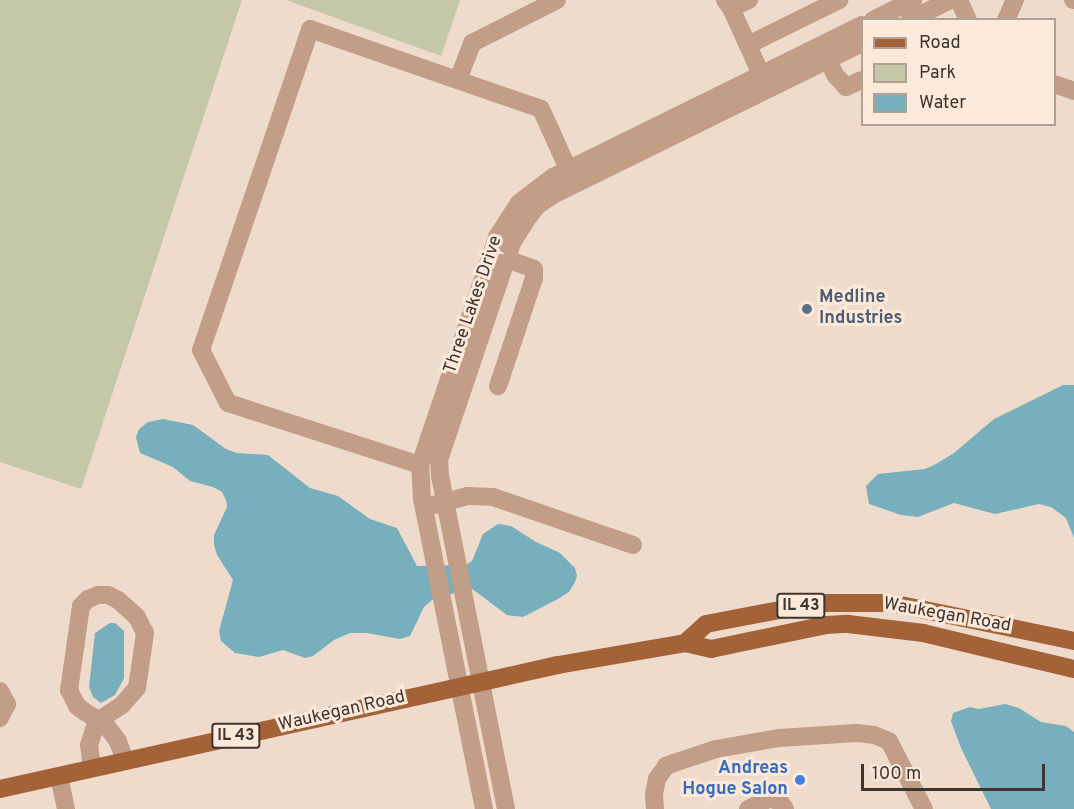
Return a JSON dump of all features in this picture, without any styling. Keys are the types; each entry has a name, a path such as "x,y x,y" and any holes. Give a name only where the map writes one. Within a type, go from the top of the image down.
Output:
{"main road":[{"name":"Waukegan Road","path":"685,643 706,624 827,603 891,603 926,608 1074,641"},
{"name":"Waukegan Road","path":"0,789 482,680 685,643 711,650 826,625 848,624 950,639 1074,669"}],"street":[{"path":"458,80 472,43 557,0"},
{"path":"748,0 728,4 765,82"},
{"path":"748,45 839,0"},
{"path":"877,18 913,0"},
{"path":"914,18 950,0"},
{"path":"959,0 967,18"},
{"path":"1007,18 1015,0"},
{"name":"Three Lakes Drive","path":"484,809 424,506 420,465 499,256 538,205 572,177 824,53 861,26"},
{"path":"420,465 228,403 201,350 310,29 541,109 572,177"},
{"name":"Three Lakes Drive","path":"824,53 861,43"},
{"path":"824,53 835,75 846,87 861,80"},
{"path":"1056,85 1074,91"},
{"path":"498,386 534,278 534,269 499,256"},
{"name":"Three Lakes Drive","path":"499,256 441,452 440,477 507,809"},
{"path":"424,506 468,496 493,497 633,545"},
{"path":"92,768 90,745 99,720 122,705 137,688 145,633 137,617 108,595 88,599 81,606 69,690 77,706 99,720 118,741 125,761"},
{"path":"0,691 7,704 0,718"},
{"path":"655,809 654,794 657,779 666,766 716,749 779,738 856,733 874,735 889,741 924,809"},
{"path":"59,776 66,809"},
{"path":"748,809 771,798 781,803 785,809"}],"green space":[{"path":"0,0 242,0 81,489 0,462"},
{"path":"286,0 460,0 441,56"}],"water":[{"path":"1063,385 1074,385 1074,538 1066,518 1051,507 1039,504 995,514 954,503 918,517 901,515 869,504 866,486 878,474 925,469 936,464 954,453 994,419"},
{"path":"163,419 193,425 226,449 237,453 268,455 310,488 338,496 370,519 397,528 417,566 466,565 472,561 483,534 498,524 511,526 536,542 560,553 575,568 577,576 575,582 569,592 523,617 507,615 471,588 432,600 424,607 410,636 400,639 367,633 350,633 334,640 313,656 305,658 283,650 259,657 235,653 221,641 219,631 233,580 217,555 214,545 214,535 227,507 226,500 222,492 213,487 190,481 173,467 140,453 136,437 139,429 148,422"},
{"path":"110,623 115,623 124,631 124,678 115,695 101,703 93,697 89,687 95,633"},
{"path":"1005,704 1019,708 1041,722 1066,726 1074,732 1074,809 991,809 961,748 951,721 953,713 970,707 979,709"}],"place":[{"name":"Medline Industries","path":"807,309"},
{"name":"Andreas Hogue Salon","path":"800,780"}]}
